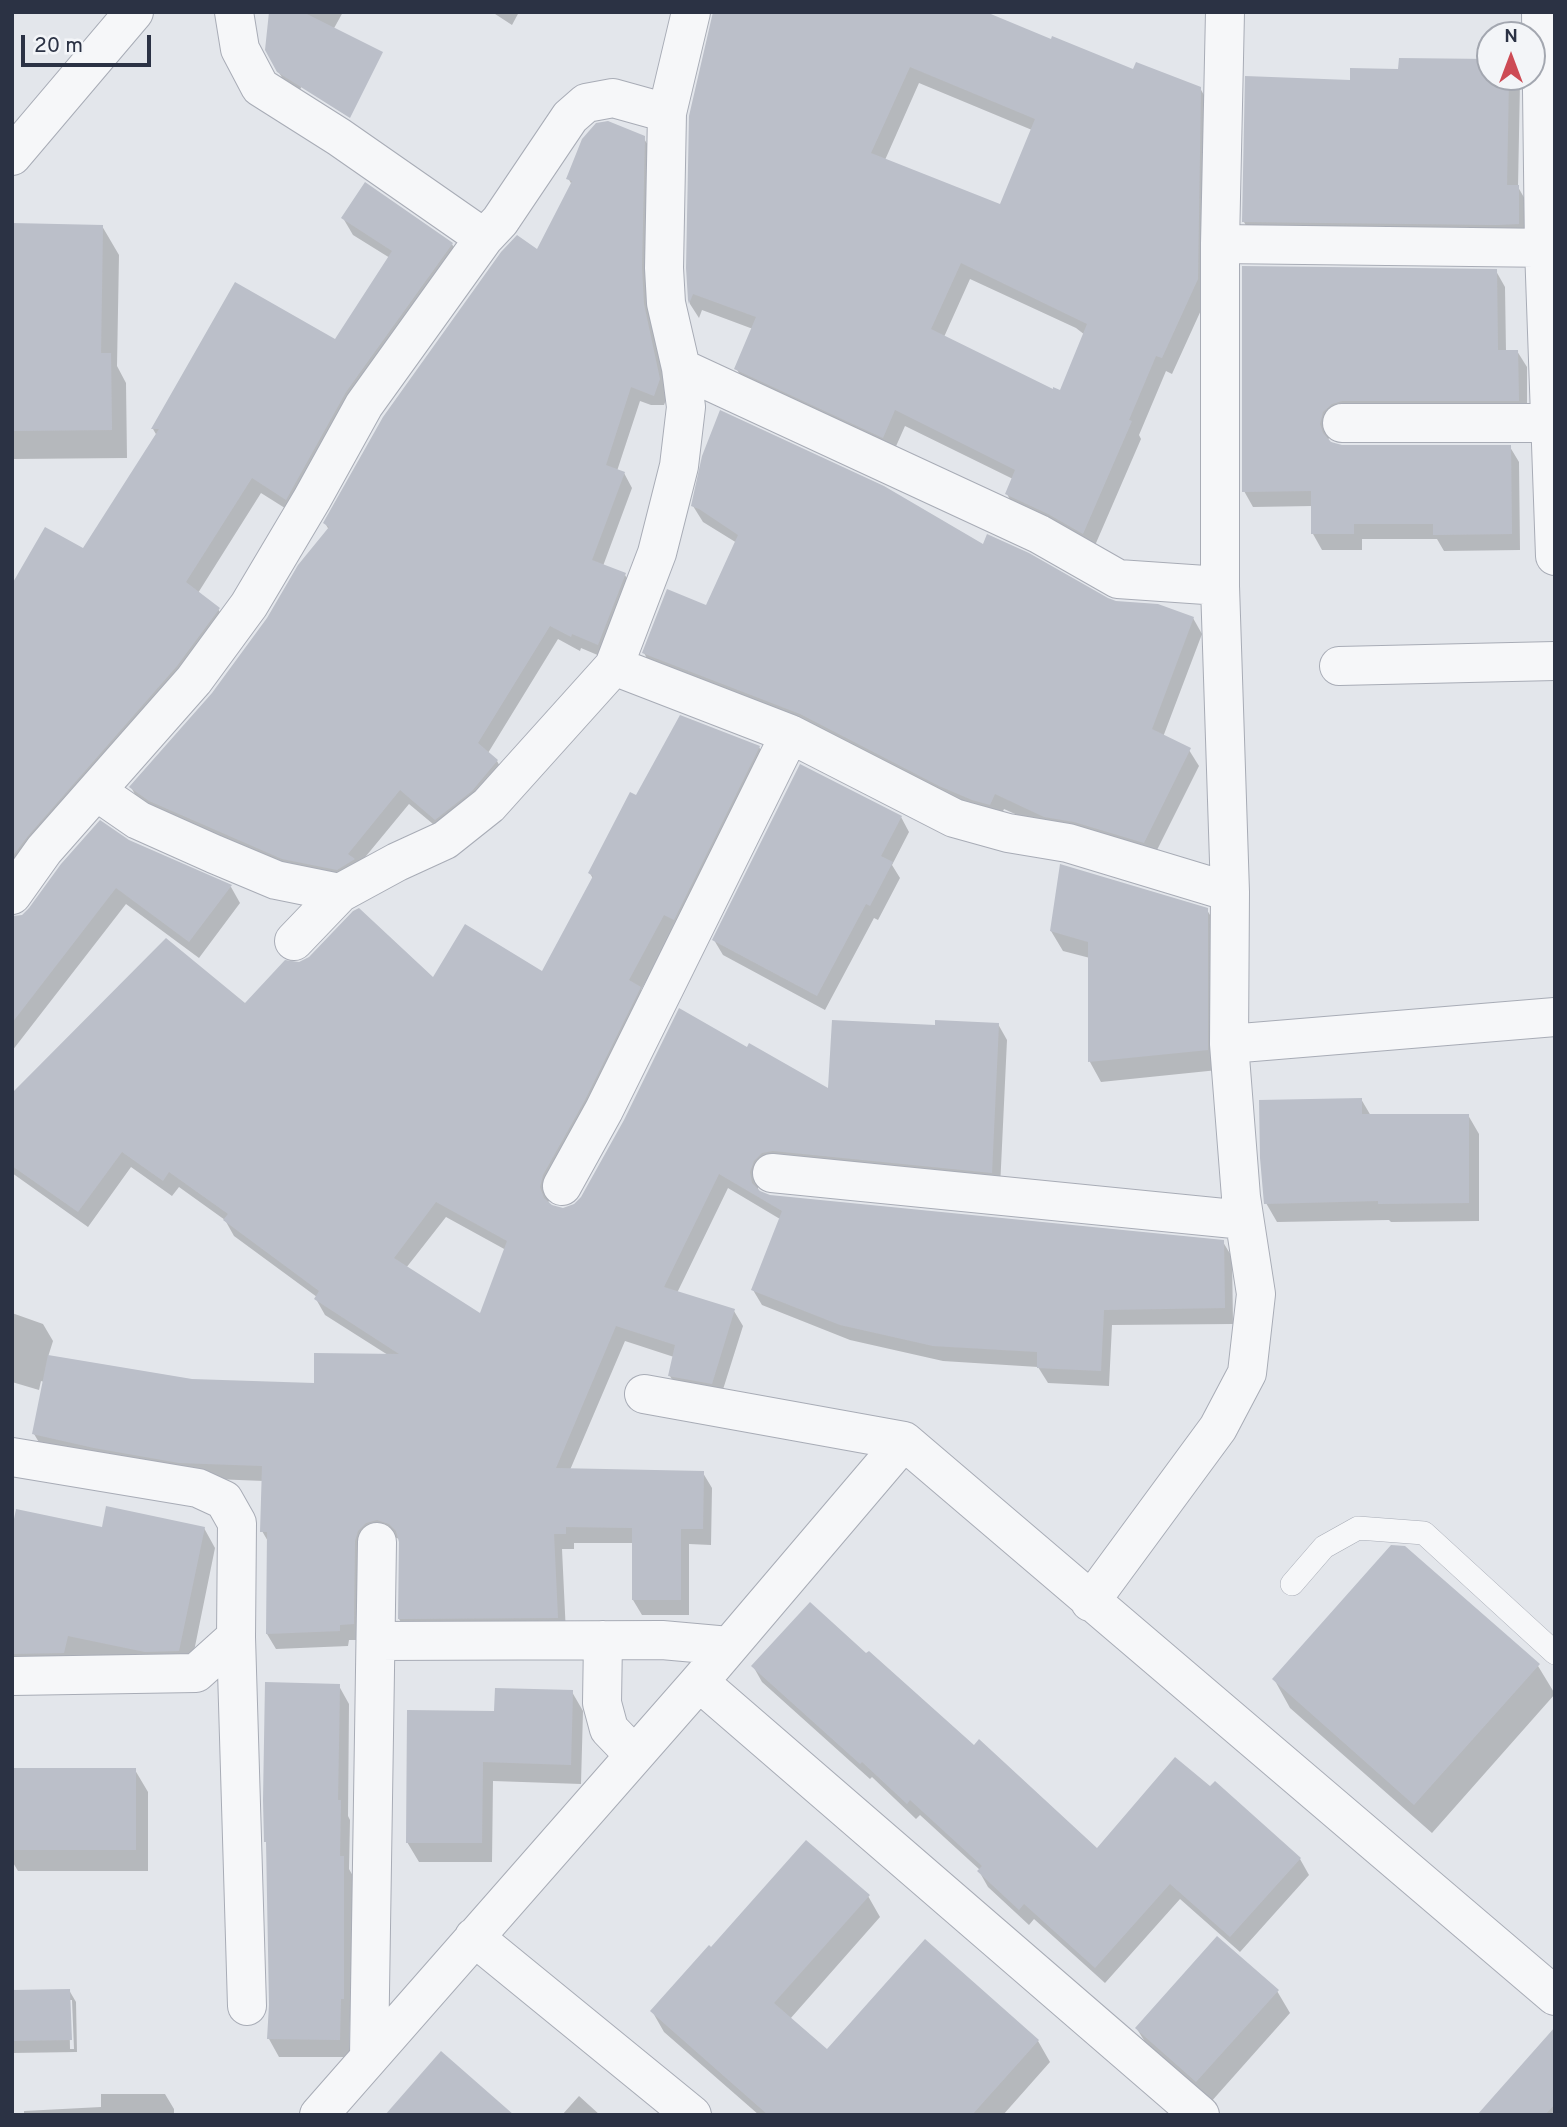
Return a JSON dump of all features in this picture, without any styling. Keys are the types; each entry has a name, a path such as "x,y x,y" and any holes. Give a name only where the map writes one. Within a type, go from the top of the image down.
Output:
{"street":[{"path":"12,156 134,12"},
{"path":"234,12 240,49 260,87 339,137 484,238"},
{"path":"294,941 340,893 445,840 489,805 614,666 657,552 679,466 686,407 665,292 667,113 691,12"},
{"path":"1090,1602 1218,1428 1247,1373 1256,1294 1244,1220 1229,1044 1230,892 1220,586 1220,244 1225,12"},
{"path":"1541,12 1555,556"},
{"path":"12,895 44,850 194,680 249,605 364,404 484,238 500,221 570,117 586,103 613,98 667,113"},
{"path":"1220,244 1549,248"},
{"path":"681,368 1039,534 1118,579 1220,586"},
{"path":"1342,423 1550,423"},
{"path":"1339,666 1555,661"},
{"path":"614,666 790,734 954,818 1008,833 1068,843 1230,892"},
{"path":"562,1186 610,1097 790,734"},
{"path":"96,791 138,820 276,880 340,893"},
{"path":"1229,1044 1555,1017"},
{"path":"772,1173 1244,1220"},
{"path":"644,1394 904,1441 1555,1996"},
{"path":"319,2115 699,1682 904,1441"},
{"path":"12,1457 198,1488 225,1500 237,1523 236,1637 247,2006"},
{"path":"369,2056 377,1542"},
{"path":"12,1676 196,1673 236,1637"},
{"path":"603,1640 602,1703 609,1729 634,1755"},
{"path":"376,1641 662,1640 729,1646"},
{"path":"699,1682 1200,2115"},
{"path":"474,1937 691,2115"}],"lane":[{"path":"1292,1584 1324,1547 1358,1528 1424,1533 1555,1653"}],"building":[{"path":"269,12 303,12 383,52 350,118 277,72 265,50"},
{"path":"713,12 986,12 1133,69 1136,62 1201,87 1198,279 1162,358 1156,356 1129,420 1132,421 1083,534 1005,494 1015,470 895,410 883,438 734,369 756,317 693,294 689,304 688,300 686,268 689,116","holes":["910,67 1035,119 1000,204 871,153","961,263 1087,324 1060,390 931,329"]},
{"path":"1399,58 1476,59 1476,91 1509,91 1507,185 1519,185 1519,224 1242,222 1245,76 1350,80 1350,68 1398,69"},
{"path":"608,121 645,136 642,268 644,304 660,379 654,396 631,387 606,465 625,472 592,560 626,573 598,645 572,634 571,637 550,626 478,743 498,760 472,791 435,820 400,790 348,854 355,859 337,870 282,859 149,801 129,787 212,693 267,618 298,565 329,527 323,523 383,417 501,252 517,235 537,249 572,181 566,179 582,139 596,123"},
{"path":"365,182 453,243 346,392 286,500 252,478 186,582 220,608 177,666 12,857 12,584 45,527 83,548 159,429 151,429 235,282 335,339 392,251 341,218"},
{"path":"12,223 103,225 101,353 111,353 112,430 12,431"},
{"path":"1242,266 1497,269 1498,350 1518,350 1519,401 1342,401 1332,404 1323,412 1320,424 1323,433 1331,442 1342,445 1511,445 1512,534 1433,535 1433,524 1354,524 1354,534 1311,534 1311,491 1242,492"},
{"path":"720,410 884,486 983,544 987,534 1029,553 1108,598 1158,604 1194,617 1152,729 1191,748 1144,843 1074,822 1044,817 995,794 990,805 972,800 939,786 800,714 642,653 667,589 706,605 738,535 691,506 702,456"},
{"path":"680,715 760,746 674,920 664,915 629,980 641,987 585,1100 543,1175 540,1187 544,1198 552,1205 563,1208 574,1204 581,1197 624,1120 679,1008 747,1047 749,1043 828,1088 832,1020 935,1025 935,1020 999,1023 992,1173 773,1151 762,1153 754,1161 750,1172 752,1183 760,1191 770,1195 1224,1240 1225,1308 1104,1310 1101,1371 1037,1368 1037,1352 933,1346 840,1325 751,1290 782,1211 719,1174 664,1287 735,1309 712,1384 668,1376 675,1345 616,1326 556,1468 704,1471 703,1529 681,1529 681,1600 632,1600 632,1528 566,1527 566,1534 554,1534 558,1618 398,1619 399,1542 396,1531 389,1524 377,1520 366,1523 358,1531 355,1541 354,1624 340,1625 340,1631 266,1634 267,1532 260,1532 262,1466 179,1463 32,1434 48,1355 192,1379 314,1383 314,1353 399,1354 314,1299 319,1291 223,1220 228,1214 169,1172 163,1181 122,1152 78,1212 12,1166 12,1093 166,938 245,1003 285,960 299,962 309,957 359,908 433,977 465,924 542,971 593,876 588,873 630,792 636,795","holes":["436,1202 507,1241 480,1313 394,1258"]},
{"path":"800,764 902,816 881,856 893,862 870,906 866,904 817,996 712,940"},
{"path":"100,820 129,840 232,885 189,942 116,888 12,1023 12,916 22,915 29,908 61,864"},
{"path":"1060,864 1208,908 1208,1050 1088,1062 1088,942 1050,931"},
{"path":"1362,1098 1362,1114 1469,1114 1469,1203 1378,1204 1378,1201 1264,1204 1259,1100"},
{"path":"106,1506 205,1527 179,1651 145,1652 68,1636 64,1653 12,1654 12,1529 16,1509 102,1527"},
{"path":"1391,1545 1405,1546 1540,1664 1414,1805 1272,1679"},
{"path":"810,1602 974,1745 979,1739 1097,1848 1175,1757 1210,1786 1215,1781 1301,1858 1230,1937 1170,1884 1095,1968 1024,1904 1019,1910 977,1871 982,1866 910,1800 907,1804 751,1666"},
{"path":"265,1682 340,1684 338,1800 341,1800 340,1856 344,1856 344,1999 341,1999 340,2040 267,2039 269,2005 263,1800"},
{"path":"495,1688 573,1690 571,1765 483,1762 482,1843 406,1843 407,1710 494,1711"},
{"path":"12,1768 136,1768 136,1850 12,1850"},
{"path":"806,1840 870,1895 774,2003 827,2049 925,1939 1039,2040 972,2115 768,2115 650,2011"},
{"path":"1217,1936 1279,1990 1196,2082 1135,2028"},
{"path":"70,1989 72,2040 12,2041 12,1990"},
{"path":"1555,2027 1555,2104 1545,2115 1477,2115"},
{"path":"441,2051 514,2115 385,2115"}]}
